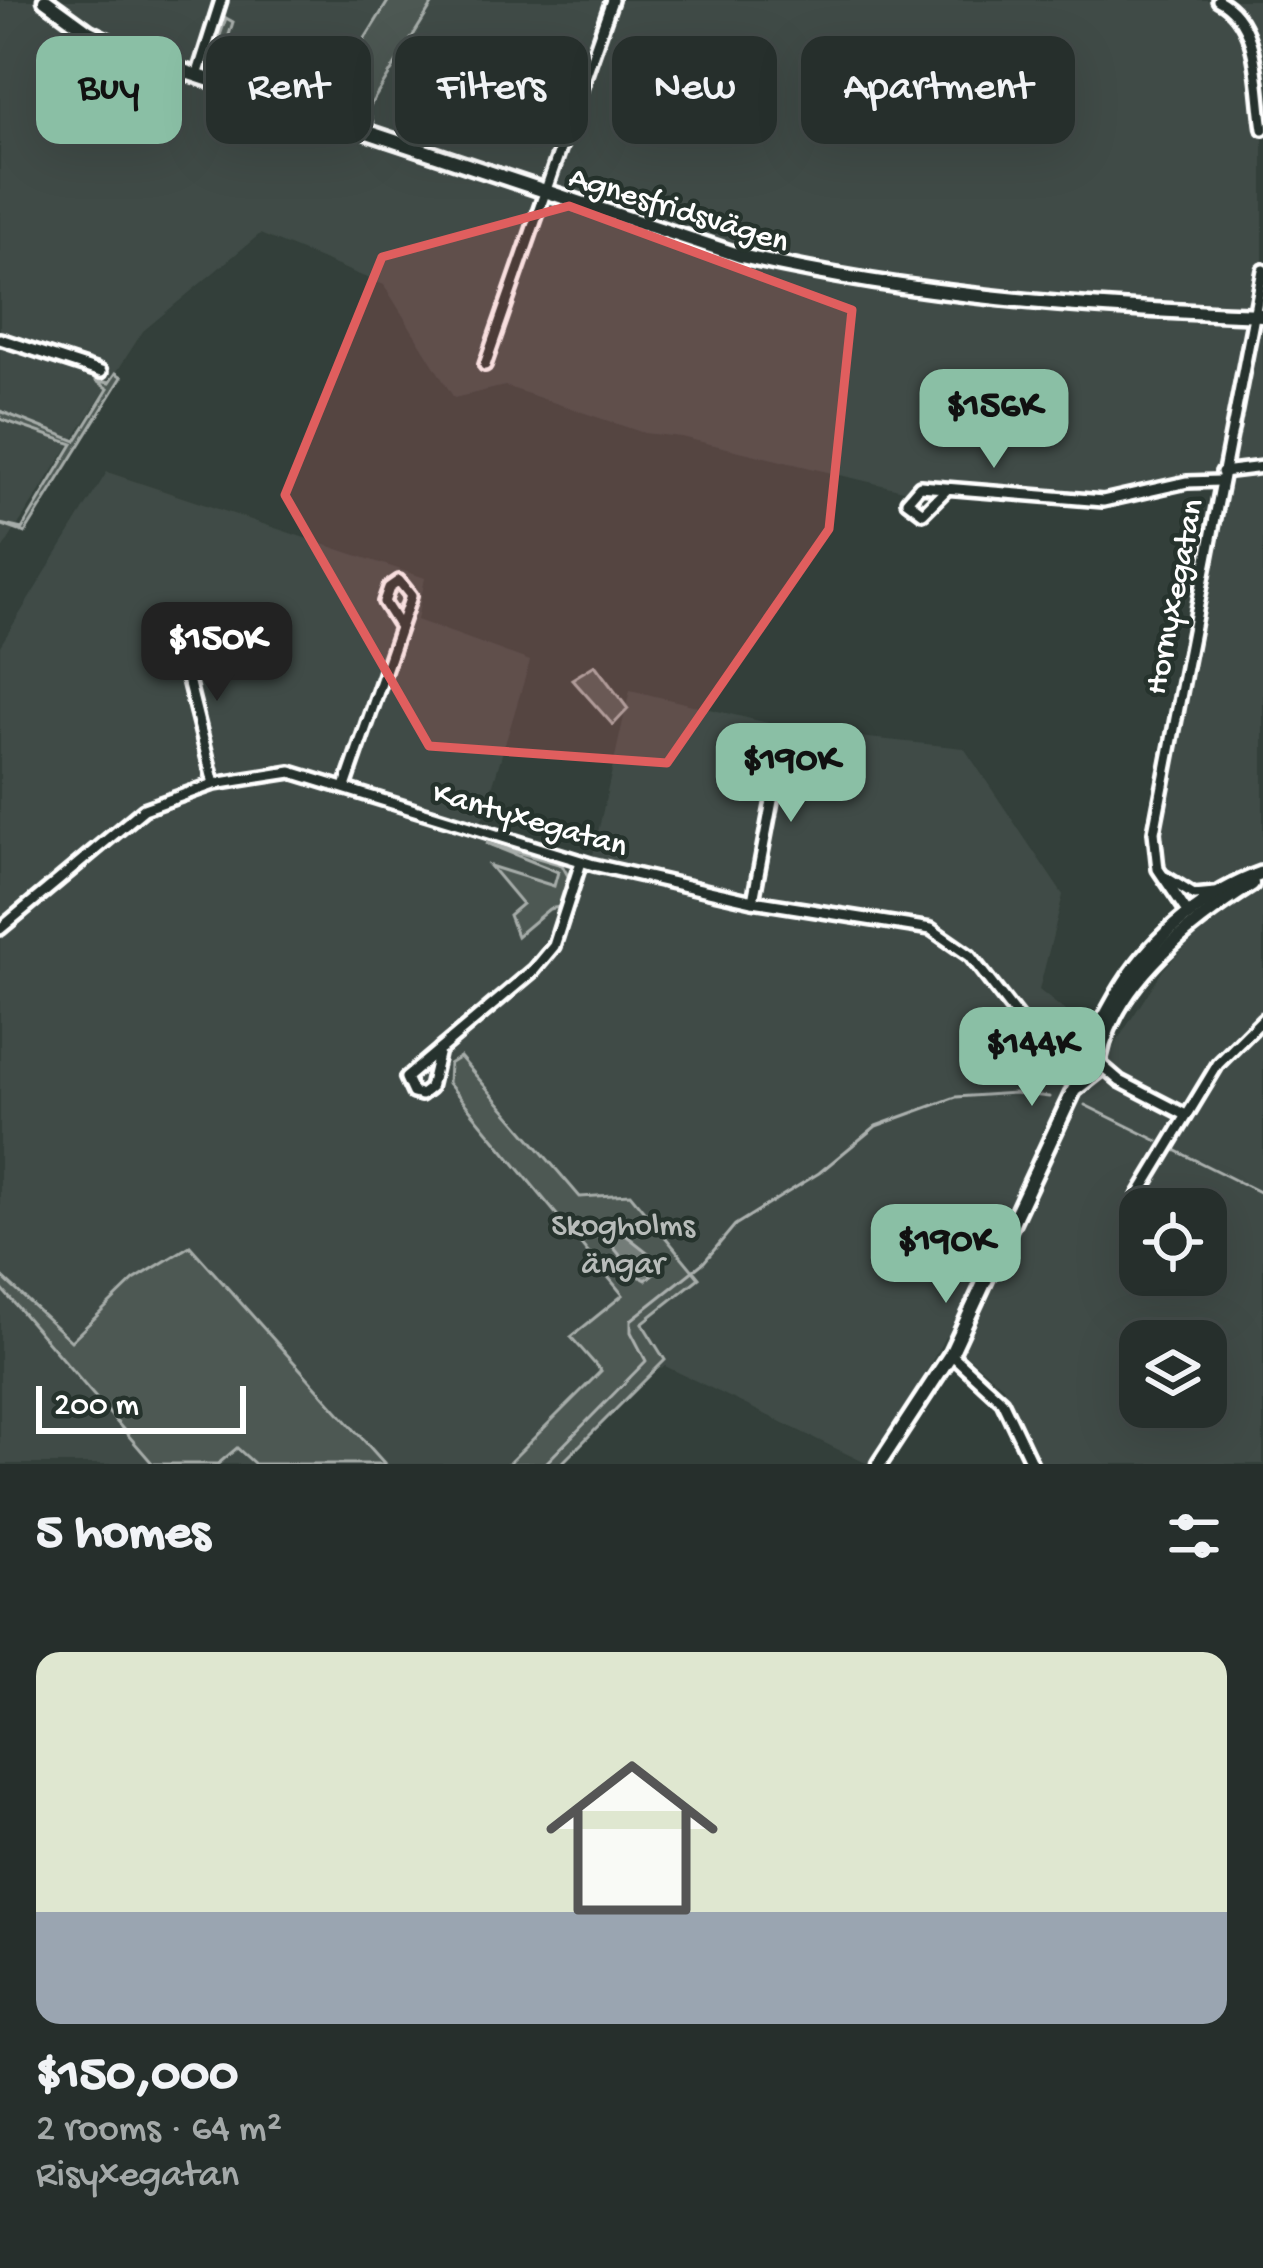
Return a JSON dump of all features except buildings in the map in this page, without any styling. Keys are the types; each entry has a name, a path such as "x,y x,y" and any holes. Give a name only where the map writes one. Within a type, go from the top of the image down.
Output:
{"main road":[{"name":"Agnesfridsvägen","path":"45,0 109,43 197,76 706,246 841,278 1020,302 1260,315"},
{"path":"879,1464 951,1354 1074,1090 1090,1078 1105,1036 1133,990 1195,917 1263,876"},
{"path":"1038,1162 1070,1069 1136,966 1231,887 1263,876"},
{"path":"1082,1049 1099,1061"},
{"path":"1070,1069 1090,1078"}],"street":[{"path":"197,76 221,0"},
{"path":"484,365 612,0"},
{"path":"1223,3 1248,31 1263,129"},
{"name":"Hornyxegatan","path":"1158,868 1154,832 1221,477 1260,315 1263,270"},
{"path":"0,339 101,372"},
{"path":"923,528 919,514 907,501 912,490 1103,501 1263,467"},
{"path":"919,514 946,490"},
{"path":"345,787 400,627"},
{"path":"177,635 214,784"},
{"path":"753,901 778,769 774,749"},
{"name":"Kantyxegatan","path":"4,922 126,820 161,800 277,771 345,787 581,862 753,901 932,928 970,956 1033,1037 1070,1069"},
{"path":"439,1050 430,1088 422,1095 413,1093 406,1078 543,961 563,928 581,862"},
{"path":"1158,868 1178,888 1195,917"},
{"path":"1158,868 1195,917"},
{"path":"1178,888 1201,895 1231,887"},
{"path":"1142,1188 1184,1114 1230,1049 1263,1019"},
{"path":"1033,1037 1056,1049 1082,1049"},
{"path":"1099,1061 1120,1082 1184,1114"},
{"path":"1090,1078 1120,1082"},
{"path":"951,1354 1002,1401 1032,1464"}],"highlighted area":[{"path":"569,206 852,310 829,529 667,763 429,746 285,495 382,257"}],"shaded area":[{"path":"0,0 1263,0 1263,862 1201,890 1177,882 1163,859 1147,853 1149,809 1214,486 1190,487 1131,505 1017,502 903,490 681,437 644,433 505,386 454,398 384,285 260,234 143,331 0,553"},
{"path":"107,472 425,578 417,620 530,661 481,824 593,855 630,690 801,731 964,748 1063,895 1039,990 1112,1049 1163,970 1203,927 1263,886 1263,1464 1039,1464 1003,1386 945,1337 901,1419 868,1464 665,1366 651,1373 561,1464 0,1464 0,646"},
{"path":"613,1225 656,1259 655,1272 646,1280 635,1274 610,1243"}],"green space":[{"path":"389,0 435,0 413,36 395,36 395,65 371,104 371,36 367,36"},
{"path":"226,18 233,22 229,36 220,36"},
{"path":"116,373 122,377 25,533 0,524 22,529 73,444 0,419 0,411 76,441 108,389 95,380 109,383"},
{"path":"595,665 628,709 613,725 572,679"},
{"path":"486,843 562,865 568,876 565,906 549,909 517,936 509,915 522,904 490,866 554,886 558,872"},
{"name":"Skogholms ängar","path":"460,1057 580,1197 630,1194 699,1278 642,1323 665,1360 561,1464 508,1464 601,1371 571,1337 623,1295 448,1083 449,1064"},
{"path":"190,1246 385,1464 255,1464 237,1448 218,1464 153,1464 0,1287 0,1275 71,1341 134,1280"}],"waterway":[{"path":"545,1464 646,1361 631,1332 631,1320 704,1262 735,1225 819,1173 876,1126 956,1097 1014,1093 1049,1097"},
{"path":"1085,1105 1158,1141"},
{"path":"1175,1150 1263,1194"}]}
